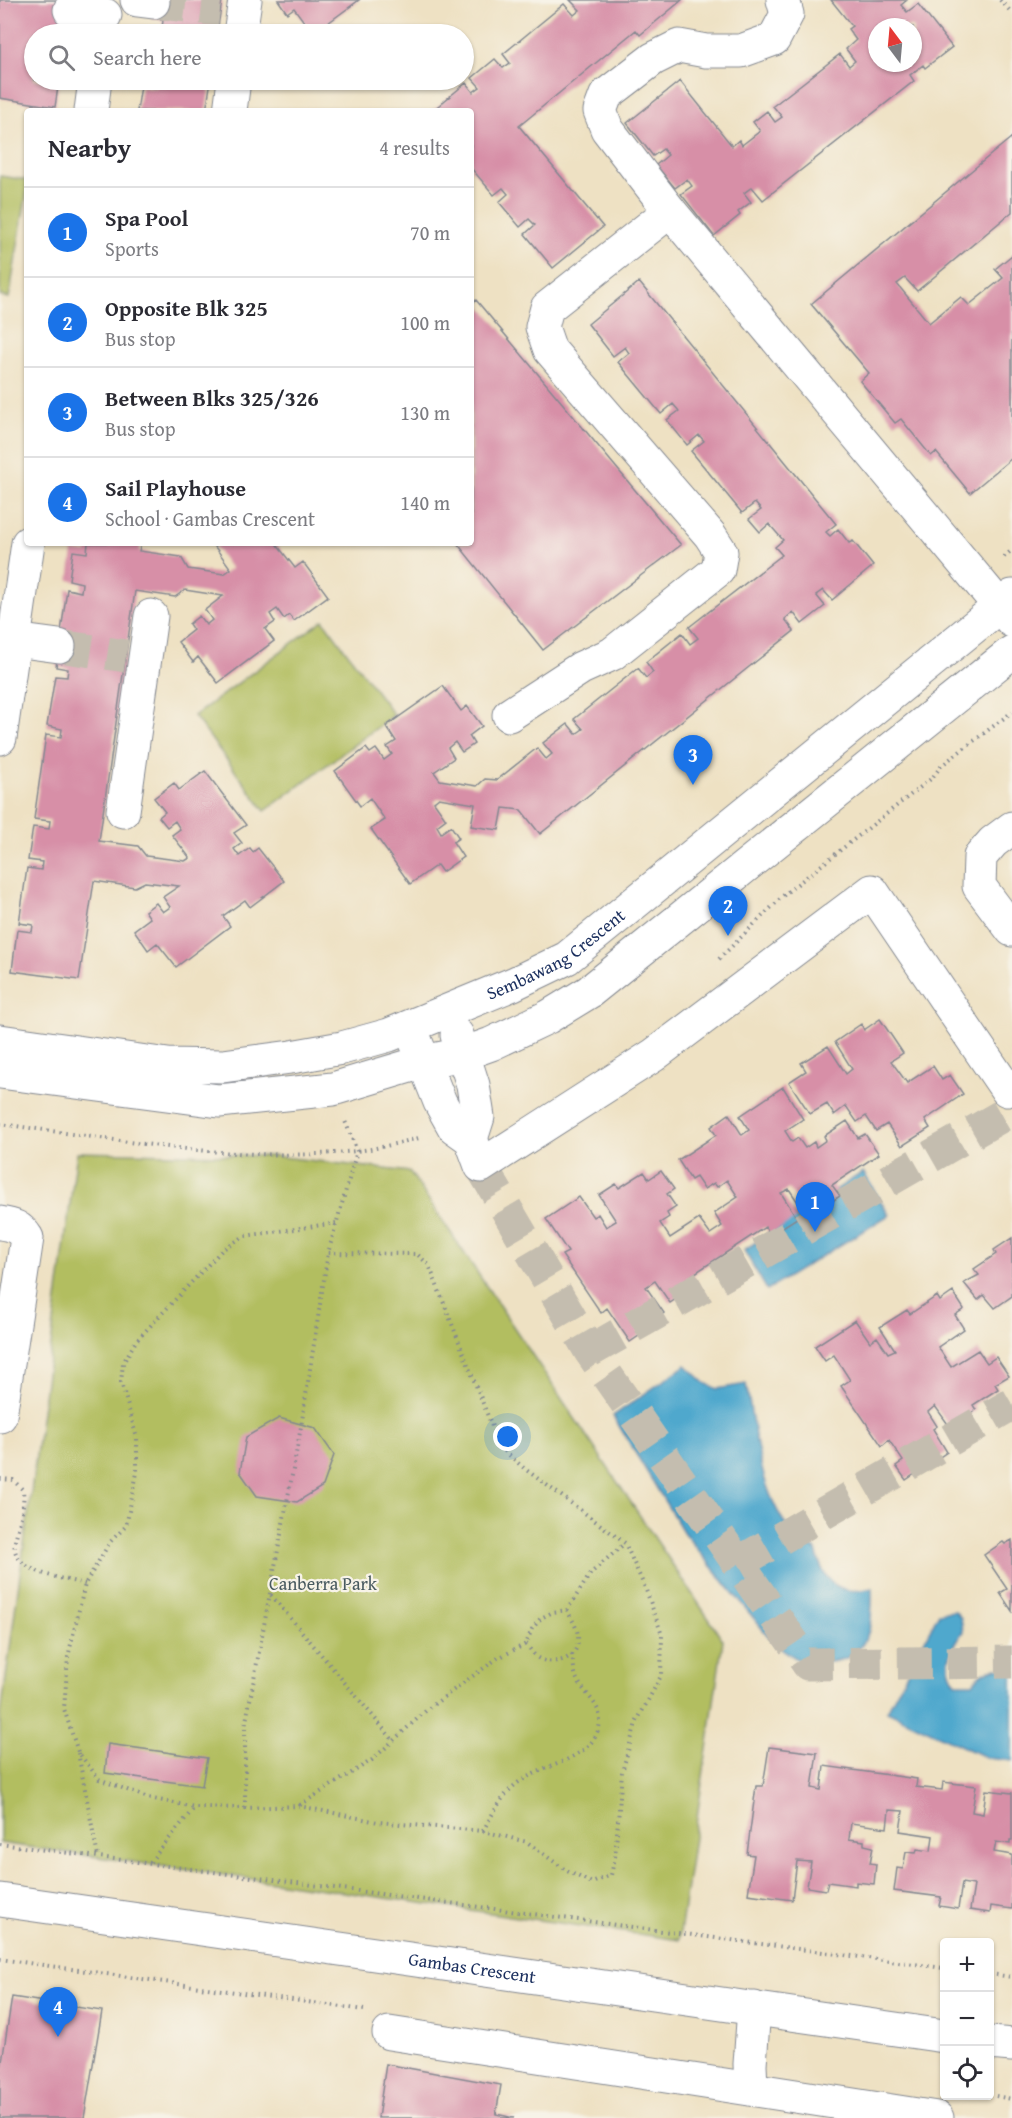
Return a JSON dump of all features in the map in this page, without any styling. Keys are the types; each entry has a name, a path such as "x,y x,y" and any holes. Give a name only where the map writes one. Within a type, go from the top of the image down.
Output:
{"street":[{"path":"783,0 786,14 774,39 741,51 706,51 679,46 653,59 606,95 600,111 607,129 670,211 976,579 1008,608"},
{"path":"70,10 104,16"},
{"path":"91,108 94,90"},
{"path":"230,108 233,90"},
{"path":"509,714 581,668 612,654 718,570 721,552 710,535 540,357 542,327 547,308 670,211"},
{"path":"0,738 28,546"},
{"name":"Sembawang Crescent","path":"0,1041 168,1065 224,1066 342,1048 389,1035 513,984 567,958 1008,608"},
{"path":"123,811 136,657 151,616"},
{"path":"14,640 59,646"},
{"path":"0,1072 219,1101 333,1089 423,1062 463,1054 491,1044 548,1017 589,992 1012,652"},
{"path":"1012,828 993,842 980,857 980,886 1012,930"},
{"path":"411,1026 440,1102 454,1127 471,1139 481,1166 654,1055 872,891 1007,1090"},
{"path":"450,1010 473,1085 478,1117 471,1139"},
{"path":"0,1223 15,1226 22,1230 27,1238 0,1416"},
{"name":"Gambas Crescent","path":"0,1899 940,2035"},
{"path":"751,2088 750,2064 754,2008"},
{"path":"389,2032 937,2118"}],"path":[{"path":"1000,0 1012,13"},
{"path":"976,579 1012,550"},
{"path":"245,1808 245,1727 301,1427 328,1252 357,1151 333,1089"},
{"path":"98,1857 78,1752 64,1709 68,1657 85,1584 110,1542 126,1526 134,1493 137,1473 137,1438 121,1382 123,1364 136,1341 223,1249 245,1236 336,1223"},
{"path":"78,1752 99,1779 148,1798 195,1807 299,1806 378,1822 483,1831 527,1842 567,1871 592,1883 611,1875 615,1857 622,1772 636,1723 660,1676 661,1666 662,1635 646,1590 625,1543 525,1469 500,1447 429,1265 417,1254 328,1252"},
{"path":"0,1479 13,1480 23,1490 24,1504 14,1545 20,1560 31,1570 85,1584"},
{"path":"299,1806 372,1760 429,1708 498,1658 526,1644 532,1629 541,1618 553,1612 567,1610 591,1573 625,1543"},
{"path":"270,1594 393,1740"},
{"path":"526,1644 536,1657 549,1662 563,1661 572,1654 578,1643 577,1628 567,1610"},
{"path":"483,1831 496,1807 514,1785 536,1771 581,1753 593,1739 600,1721 596,1705 583,1690 577,1678 572,1654"},
{"path":"150,1863 195,1807"},
{"path":"0,1844 940,1967"},
{"path":"994,1975 1012,1977"},
{"path":"994,2096 1012,2099"}],"green space":[{"path":"0,176 24,180 24,209 9,298 0,296"},
{"path":"323,620 394,715 265,811 194,716"},
{"name":"Canberra Park","path":"77,1152 274,1156 410,1172 723,1640 679,1940 0,1843 0,1722"}],"water":[{"path":"863,1172 889,1215 767,1290 744,1250"},
{"path":"686,1365 705,1383 717,1389 746,1384 760,1463 773,1501 782,1518 795,1536 816,1550 823,1571 834,1584 850,1590 872,1588 870,1628 867,1637 855,1652 846,1658 831,1662 804,1664 774,1643 684,1533 613,1416"},
{"path":"955,1611 961,1618 963,1631 952,1650 949,1663 949,1669 956,1683 973,1683 981,1674 996,1668 1012,1671 1012,1761 987,1758 887,1711 939,1613"}],"building":[{"path":"0,0 72,0 68,24 24,24 24,90 58,90 55,107 0,98"},
{"path":"153,0 222,0 218,24 162,24 163,20 151,18"},
{"path":"278,0 359,0 327,24 306,24 294,8 287,13"},
{"path":"570,0 682,0 640,35 636,30 519,126 603,227 553,268 525,234 535,225 529,219 520,227 499,202 508,194 503,188 494,195 474,172 474,108 436,108 458,90 473,92 480,87 474,80 474,76 495,59 503,68 510,63 503,54 564,4 574,15 580,10"},
{"path":"831,0 907,0 901,5 907,12 918,4 952,47 925,68 922,66 922,18 868,18 868,72 914,72 910,75 914,81 763,200 752,187 744,193 751,202 738,212 740,215 714,236 681,194 692,186 687,179 675,188 656,165 668,155 663,149 653,156 627,123 680,81 732,146 739,140 742,145 760,131 753,122 767,111 775,122 782,117 773,106 840,54 849,66 855,61 846,49 856,40 848,29 852,26"},
{"path":"140,90 209,90 206,108 137,108"},
{"path":"1012,137 1012,212 917,291 905,278 897,284 929,323 961,297 969,305 1003,278 995,269 1012,255 1012,458 970,493 936,452 931,456 901,419 895,423 860,381 869,373 811,304"},
{"path":"639,282 836,524 826,532 830,536 838,529 849,543 853,541 873,566 832,600 823,590 816,595 825,606 802,624 793,612 785,619 794,631 540,834 521,810 503,808 499,830 471,826 475,804 439,798 434,802 446,819 437,826 441,833 451,826 459,838 453,842 463,857 442,872 437,865 410,884 371,829 385,820 370,798 360,806 335,771 366,748 370,753 376,749 384,760 392,754 387,747 396,741 386,726 443,686 461,711 467,706 482,726 469,736 474,744 462,752 455,742 448,748 454,758 434,772 440,780 477,786 485,779 497,780 537,748 546,759 552,754 543,743 568,724 576,734 583,729 574,719 638,668 646,678 653,672 646,662 682,633 690,644 698,638 689,627 782,555 775,547 783,540 769,524 760,532 749,519 761,510 755,503 742,513 691,451 704,441 699,435 687,445 667,420 679,411 673,404 661,414 618,362 629,353 625,347 613,356 588,324"},
{"path":"476,300 681,545 543,650 459,546 474,546 474,302"},
{"path":"88,546 140,546 139,551 181,557 188,569 224,574 231,569 216,546 278,546 295,568 303,562 328,596 294,621 289,615 284,619 277,609 270,614 275,622 265,629 274,641 218,683 198,657 193,662 178,642 193,630 189,624 199,616 206,625 212,620 205,610 223,596 185,590 175,597 135,591 99,841 138,846 146,856 185,861 190,858 172,835 180,829 175,821 167,827 159,817 165,812 154,798 174,783 179,790 205,771 246,825 234,833 242,843 234,849 239,856 250,848 253,852 258,848 284,881 250,907 245,900 223,916 230,926 176,967 157,943 148,950 134,930 150,918 145,911 156,903 163,912 170,907 163,897 179,886 145,882 135,887 94,881 79,980 12,971 17,930 32,932 33,925 19,923 27,868 41,870 42,862 28,860 33,827 49,829 50,821 34,819 46,735 61,737 62,729 47,726 55,676 67,677 68,669 56,667 67,589 81,592 82,583 69,580 73,551 87,553"},
{"path":"880,1019 903,1053 891,1061 907,1083 933,1066 942,1080 950,1075 963,1094 925,1120 930,1128 902,1146 887,1124 876,1131 866,1116 857,1122 846,1106 834,1115 827,1104 810,1114 789,1082 806,1071 801,1063 828,1046 846,1074 852,1069 835,1042 861,1024 864,1030"},
{"path":"783,1087 803,1119 785,1131 792,1142 798,1138 805,1148 814,1142 816,1147 826,1140 824,1136 847,1121 858,1138 865,1134 879,1154 832,1185 840,1196 808,1217 789,1189 781,1193 797,1218 770,1235 765,1227 692,1275 698,1284 670,1303 655,1281 646,1287 664,1313 646,1325 649,1329 630,1342 607,1308 601,1313 562,1255 568,1252 546,1219 579,1197 593,1217 598,1214 606,1227 616,1221 599,1195 616,1184 619,1188 644,1172 649,1179 661,1171 674,1189 667,1194 676,1207 667,1213 669,1217 660,1223 670,1238 699,1219 710,1234 722,1226 714,1213 738,1197 727,1180 717,1187 714,1183 704,1189 696,1177 691,1180 678,1160 716,1135 711,1127 729,1114 742,1135 749,1130 740,1116"},
{"path":"1012,1238 1012,1296 995,1308 984,1295 978,1300 964,1283 979,1275 974,1269 996,1254 994,1250"},
{"path":"953,1292 964,1309 955,1315 964,1329 938,1347 951,1367 978,1350 987,1363 996,1357 1009,1376 995,1384 998,1389 973,1405 976,1410 950,1427 935,1406 928,1412 937,1426 933,1429 947,1452 906,1480 896,1466 903,1461 889,1440 882,1446 841,1386 850,1380 834,1355 825,1361 815,1346 855,1320 870,1342 877,1337 888,1353 895,1350 880,1327 907,1310 910,1314 937,1296 940,1301"},
{"path":"279,1418 315,1428 334,1455 323,1486 297,1502 257,1496 240,1472 246,1437"},
{"path":"1012,1540 1012,1611 1000,1593 1007,1589 984,1555 1003,1542 1005,1544"},
{"path":"108,1744 207,1758 202,1786 105,1773"},
{"path":"769,1747 817,1753 812,1788 821,1790 824,1766 917,1779 916,1787 942,1790 943,1782 976,1786 972,1812 983,1814 986,1790 1012,1793 1012,1840 1010,1844 996,1842 994,1852 1012,1855 1012,1909 991,1906 990,1913 970,1910 974,1885 962,1883 958,1909 939,1906 941,1897 894,1891 897,1868 903,1869 906,1852 916,1853 917,1849 931,1851 933,1836 900,1831 903,1811 889,1810 887,1828 851,1823 849,1839 864,1841 864,1845 873,1847 870,1863 876,1864 874,1884 856,1882 856,1886 828,1882 826,1890 807,1887 811,1862 797,1861 792,1900 748,1894 754,1855 747,1854 756,1786 763,1786"},
{"path":"12,1997 102,2011 84,2118 0,2118 0,2075"},
{"path":"386,2064 501,2085 496,2114 514,2118 378,2118"}],"tunnel":[{"path":"153,2 220,10"},
{"path":"59,646 126,656"},
{"path":"590,1351 1012,1110"},
{"path":"481,1166 590,1351 808,1664 1012,1662"},
{"path":"738,1563 1012,1404"}],"place":[{"name":"Between Blks 325/326","path":"693,785"},
{"name":"Opposite Blk 325","path":"728,936"},
{"name":"Spa Pool","path":"815,1232"},
{"name":"Sail Playhouse","path":"58,2037"}]}
